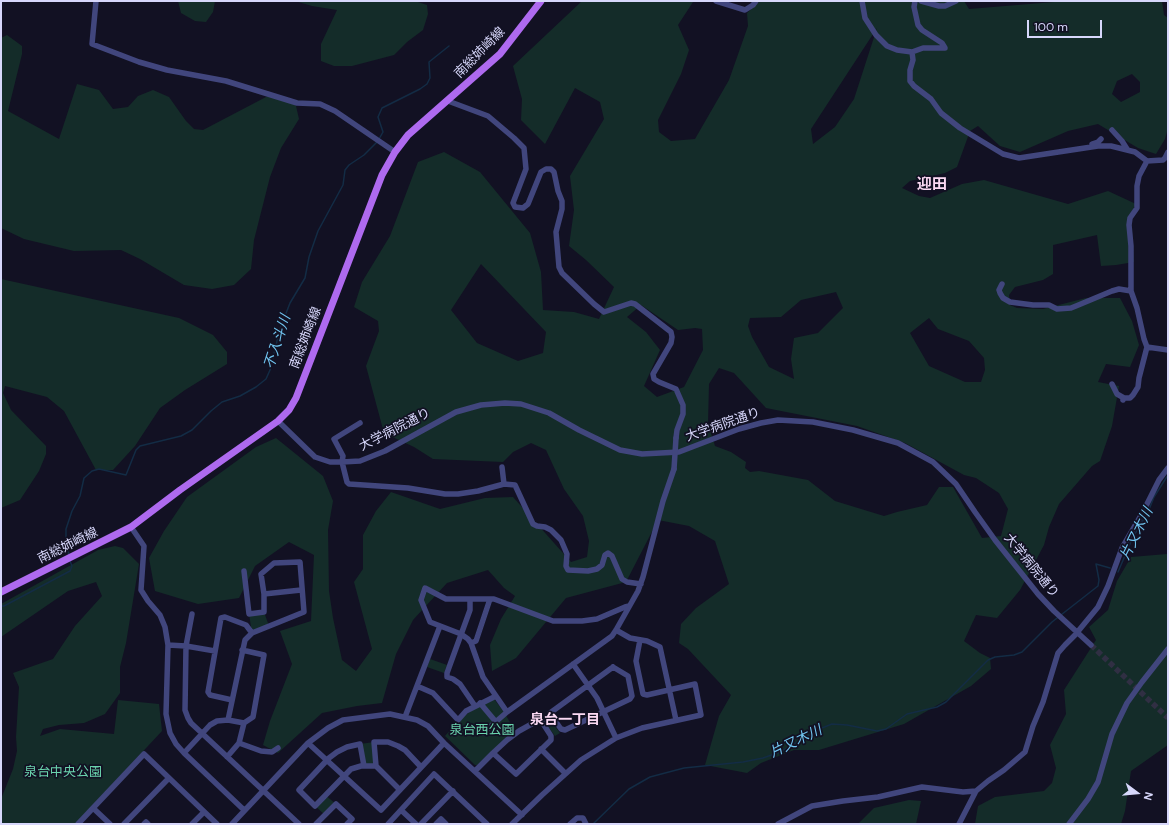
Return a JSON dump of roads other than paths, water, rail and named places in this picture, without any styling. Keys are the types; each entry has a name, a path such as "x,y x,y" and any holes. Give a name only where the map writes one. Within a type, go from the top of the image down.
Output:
{"main road":[{"name":"南総姉崎線","path":"1,592 132,527 180,490 278,421 289,410 296,398 382,175 395,152 408,136 500,54 541,1"}],"street":[{"path":"96,1 92,44 139,62 167,70 226,81 297,103 306,102 320,104 335,111 395,152"},
{"path":"716,1 745,10 756,1"},
{"path":"862,1 865,18 876,35 887,46 897,50 912,52 923,48 945,48 942,43 922,30 918,25 914,7 915,1"},
{"path":"921,1 944,6 956,1"},
{"path":"912,52 910,81 914,86 931,99 941,113 960,128 1003,154 1019,158 1098,146 1111,146 1135,152 1147,161 1163,160 1168,152"},
{"path":"448,101 488,116 524,148 526,169 513,203 515,207 523,208 528,204 541,172 546,169 551,169 554,172 562,201 562,209 556,232 559,268 562,273 604,312 632,303 671,332 671,343 653,374 654,379 676,389 683,405 683,414 676,438 674,469 663,501 641,584 616,630 612,636 507,712 483,733"},
{"path":"1112,130 1127,149"},
{"path":"1085,148 1101,139"},
{"path":"1112,384 1117,394 1124,399 1130,398 1133,395 1138,386 1147,348 1131,291 1131,246 1129,221 1137,208 1137,186 1139,176 1147,161"},
{"path":"1002,284 999,290 1000,293 1003,298 1010,302 1033,305 1049,305 1057,309 1071,308 1112,291 1131,291"},
{"path":"1147,348 1168,350"},
{"name":"大学病院通り","path":"278,421 315,457 330,462 360,461 385,451 456,412 481,405 505,403 521,404 549,413 578,430 620,450 642,454 680,452 739,429 778,420 813,422 853,430 898,443 933,462 956,484 995,540 1038,594 1056,613 1091,645"},
{"path":"360,423 334,439 344,456 342,462 347,482 352,485 408,488 458,494 478,491 504,484 515,485 533,524 547,528 557,535 564,545 567,554 566,566 568,570 588,571 597,569 602,565 608,553 612,556 624,581 641,584"},
{"path":"502,467 504,484"},
{"path":"960,824 976,791 1025,752 1058,654 1098,607 1108,586 1122,548 1143,512 1159,480 1168,468"},
{"path":"132,527 144,546 141,590 160,615 165,627 168,645 166,714 167,725 170,733 176,744 184,753 244,810"},
{"path":"228,720 245,640 252,633 304,612 301,590 300,562 274,563 261,574 264,594 264,612 249,614 244,571"},
{"path":"507,712 480,671 471,643 461,634 430,622 420,600 425,588 446,599 490,599 547,619 558,621 582,621 597,619 630,606"},
{"path":"264,594 301,590"},
{"path":"470,599 470,610 446,673 447,676 460,684 477,704 496,722"},
{"path":"471,643 476,641 490,599"},
{"path":"192,614 186,646 185,710 191,723 263,792 299,824"},
{"path":"232,700 210,695 208,692 221,618 225,617 246,625 252,633"},
{"path":"405,717 440,626"},
{"path":"616,630 630,638 660,647 676,720"},
{"path":"512,824 565,773 581,760 616,738 642,728 701,715 696,684 647,695 643,694 636,661 640,640"},
{"path":"168,645 186,646 215,651"},
{"path":"1069,824 1088,800 1098,782 1112,734 1127,703 1168,649"},
{"path":"184,753 210,725 217,721 228,720 244,723 253,717 264,655 242,650"},
{"path":"573,664 604,711 616,738"},
{"path":"613,667 628,676 632,696 630,699 604,711 565,730 561,730 550,713 613,667"},
{"path":"417,686 433,693 458,720 466,711 477,704 496,696"},
{"path":"232,824 308,743 328,728 343,720 390,714 417,720 428,726 444,743 522,815"},
{"path":"475,771 493,753 519,731 537,721 542,722 551,736 551,740 516,774 493,753"},
{"path":"227,757 240,743 244,723"},
{"path":"400,790 376,766 374,742 388,742 398,746 405,750 421,767"},
{"path":"240,743 261,751 272,752 278,748"},
{"path":"308,743 381,810 444,743"},
{"path":"364,766 360,744 347,747 337,752 327,760 298,790 315,806 351,769 364,766 376,766"},
{"path":"541,749 565,773"},
{"path":"78,824 144,754 216,824"},
{"path":"388,824 434,774 487,824"},
{"path":"124,824 169,778"},
{"path":"778,824 812,806 878,797 922,787 963,792 976,791"},
{"path":"421,824 453,791"},
{"path":"316,824 336,804 352,819 347,824"},
{"path":"93,808 110,824"},
{"path":"401,810 416,824"},
{"path":"192,824 204,812"},
{"path":"570,824 577,818 583,818 586,824"},
{"path":"436,824 441,819 446,824"},
{"path":"144,824 146,822 148,824"}],"waterway":[{"name":"不入斗川","path":"379,139 383,132 378,117 382,108 427,84 430,78 429,62 449,46"},
{"name":"不入斗川","path":"69,555 66,542 66,529 72,511 80,496 84,478 92,471 99,469 126,475 136,450 140,446 181,436 192,430 222,402 240,396 256,387 266,379 270,370 280,329 290,303 305,278 309,257 318,231 343,185 345,170 349,165 364,155 377,142"},
{"name":"片又木川","path":"1118,572 1133,537 1148,512 1154,497 1168,475"},
{"name":"不入斗川","path":"1,606 4,606 70,571 72,566 70,561"},
{"name":"片又木川","path":"593,824 629,789 650,777 684,768 743,762 763,758 780,752 822,728 832,724 847,725 877,731 886,729 907,714 937,707 946,702 988,660 995,657 1014,655 1022,652 1052,622 1098,586 1099,580 1096,564 1110,568"}],"tunnel":[{"path":"1091,645 1168,718"}],"district":[{"name":"迎田","path":"932,185"},
{"name":"泉台一丁目","path":"565,720"}],"park label":[{"name":"泉台西公園","path":"482,731"},
{"name":"泉台中央公園","path":"63,773"}]}
